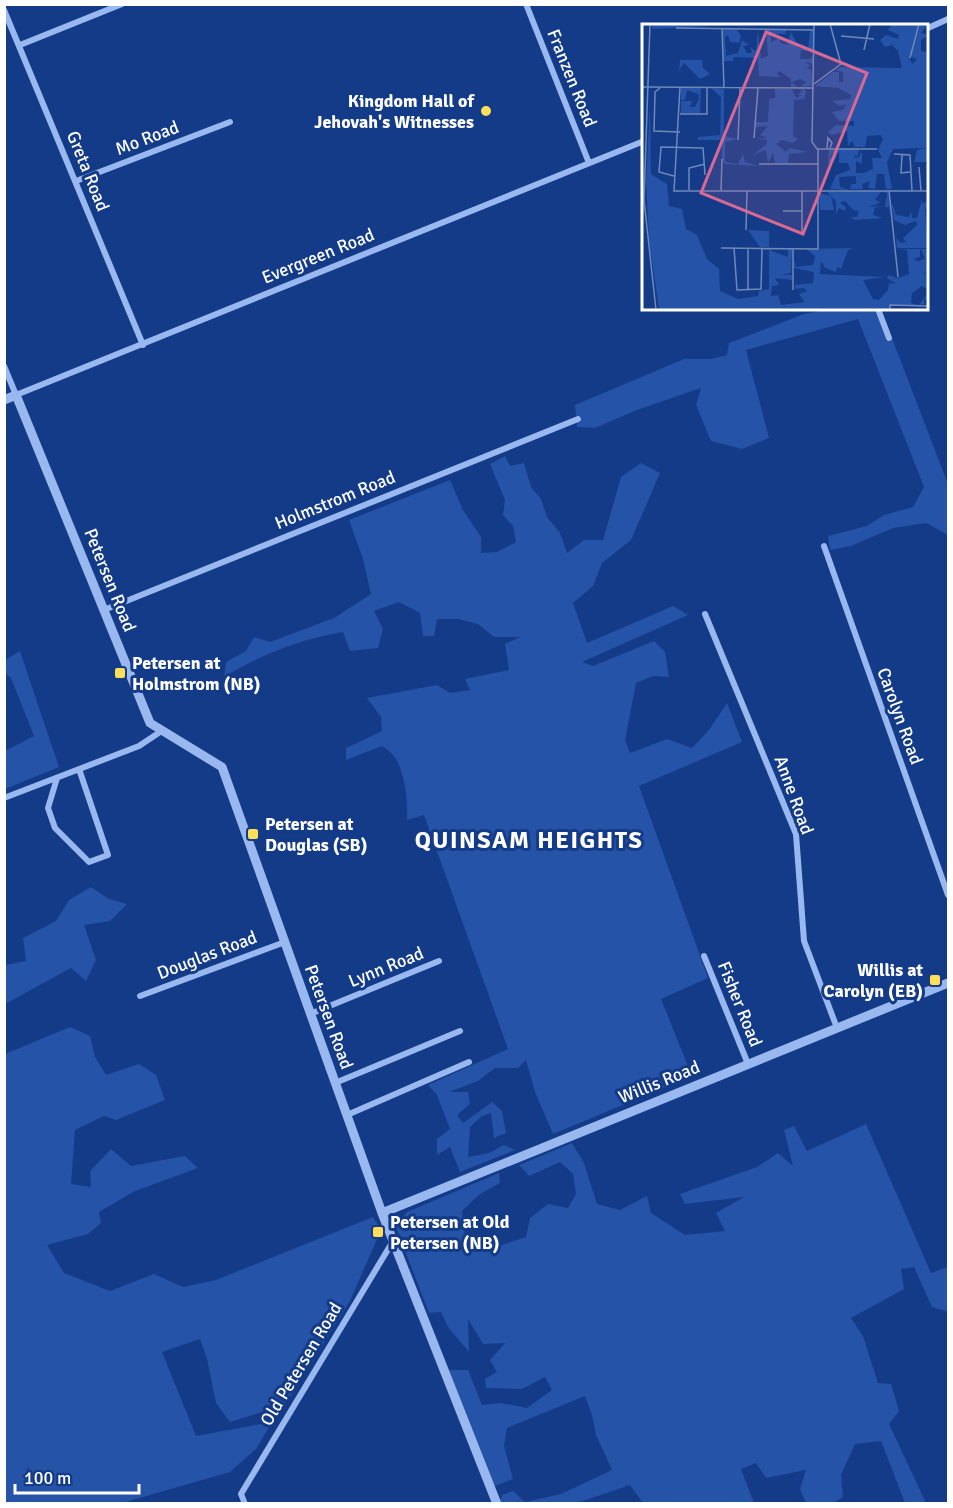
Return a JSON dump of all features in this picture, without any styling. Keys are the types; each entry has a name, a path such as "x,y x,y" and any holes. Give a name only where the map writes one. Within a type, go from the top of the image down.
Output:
{"street":[{"path":"20,45 122,4"},
{"name":"Franzen Road","path":"526,4 589,164"},
{"name":"Greta Road","path":"4,10 142,345"},
{"path":"929,27 948,19"},
{"name":"Mo Road","path":"76,181 230,122"},
{"name":"Evergreen Road","path":"4,400 642,142"},
{"path":"878,310 889,338"},
{"path":"4,366 16,395"},
{"name":"Petersen Road","path":"16,395 150,723 222,767 382,1213 496,1503"},
{"name":"Holmstrom Road","path":"104,610 578,419"},
{"name":"Carolyn Road","path":"824,546 948,895"},
{"name":"Anne Road","path":"705,614 796,834 804,941 837,1028"},
{"path":"4,798 140,746 163,730"},
{"path":"57,778 48,808 55,828 89,862 108,855 79,769"},
{"name":"Douglas Road","path":"140,996 285,942"},
{"name":"Fisher Road","path":"704,956 748,1064"},
{"name":"Lynn Road","path":"310,1014 439,961"},
{"name":"Willis Road","path":"382,1213 948,983"},
{"path":"335,1083 460,1031"},
{"path":"347,1115 470,1062"},
{"name":"Old Petersen Road","path":"245,1503 241,1494 393,1241"}],"shaded area":[{"path":"826,310 876,310 890,333 948,484 948,535 926,523 893,528 851,546 830,550 828,536 867,526 884,515 913,507 924,487 858,319 746,350 769,438 742,449 711,441 696,405 701,388 637,410 595,428 577,427 575,405 684,359 711,359 727,355 729,343 804,314"},
{"path":"505,456 510,466 524,463 531,487 541,499 547,517 560,533 567,553 584,540 603,540 621,477 641,463 660,473 631,540 602,563 593,586 573,603 587,643 673,606 688,615 582,662 593,666 654,641 665,652 669,677 653,676 636,683 625,740 630,753 667,739 692,748 709,730 727,703 742,742 639,786 708,978 661,999 692,1076 553,1134 535,1092 526,1060 518,1068 495,1068 478,1081 449,1092 468,1092 470,1104 457,1115 463,1123 492,1102 502,1111 506,1133 494,1138 491,1113 482,1116 470,1127 468,1157 489,1153 504,1145 515,1150 460,1172 450,1147 437,1155 437,1139 450,1129 437,1095 428,1085 508,1049 424,815 407,820 405,786 397,761 382,746 346,760 346,748 382,731 381,717 367,698 437,685 450,693 470,690 465,679 509,670 505,644 520,637 494,637 478,624 458,619 437,619 434,636 423,636 420,613 399,602 374,611 383,629 378,648 350,651 343,632 281,649 224,677 226,662 246,651 254,637 270,642 334,618 371,594 363,559 349,520 450,480 463,510 481,537 481,553 497,552 516,542 513,526 503,515 505,500 490,464"},
{"path":"20,651 59,767 5,789 5,745 7,750 34,736 11,678 5,673 5,660"},
{"path":"91,887 109,899 127,904 110,921 84,925 96,960 86,981 71,968 5,1004 5,965 26,961 23,938 56,921 69,900"},
{"path":"70,1027 90,1036 95,1057 106,1075 139,1064 156,1075 165,1100 116,1120 104,1116 75,1130 71,1184 91,1187 90,1171 111,1149 131,1166 185,1156 198,1168 135,1191 99,1212 101,1223 88,1234 47,1245 64,1273 110,1291 154,1274 183,1287 216,1280 373,1217 381,1230 350,1301 285,1405 230,1422 216,1403 207,1359 200,1339 162,1352 196,1436 272,1422 256,1449 230,1472 122,1503 5,1503 5,1054"},
{"path":"866,1124 931,1273 948,1267 948,1312 932,1307 914,1267 901,1269 904,1289 851,1318 863,1336 878,1383 891,1384 899,1411 889,1424 926,1503 905,1503 881,1441 855,1444 841,1475 843,1497 833,1503 806,1503 800,1489 806,1470 766,1478 756,1463 741,1469 754,1503 643,1503 630,1485 577,1503 500,1503 502,1495 513,1491 525,1502 561,1494 612,1470 596,1435 585,1396 507,1428 504,1446 513,1479 492,1487 447,1370 468,1370 482,1405 501,1403 527,1408 552,1390 545,1377 522,1389 486,1388 485,1379 497,1372 490,1360 505,1343 483,1344 468,1319 469,1352 448,1327 441,1312 429,1313 396,1227 407,1212 499,1173 500,1183 480,1194 462,1211 465,1237 488,1235 502,1245 526,1237 530,1218 548,1204 568,1208 576,1194 573,1174 560,1162 529,1176 519,1165 572,1143 584,1163 597,1204 620,1210 647,1196 651,1213 685,1235 725,1231 716,1213 744,1197 685,1204 680,1194 757,1167 778,1153 793,1166 784,1130 794,1126 807,1151"}],"place":[{"name":"Kingdom Hall of Jehovah's Witnesses","path":"486,111"},
{"name":"Petersen at Holmstrom (NB)","path":"120,673"},
{"name":"Petersen at Douglas (SB)","path":"253,834"},
{"name":"Willis at Carolyn (EB)","path":"935,980"},
{"name":"Petersen at Old Petersen (NB)","path":"378,1232"}],"district":[{"name":"QUINSAM HEIGHTS","path":"529,840"}]}
